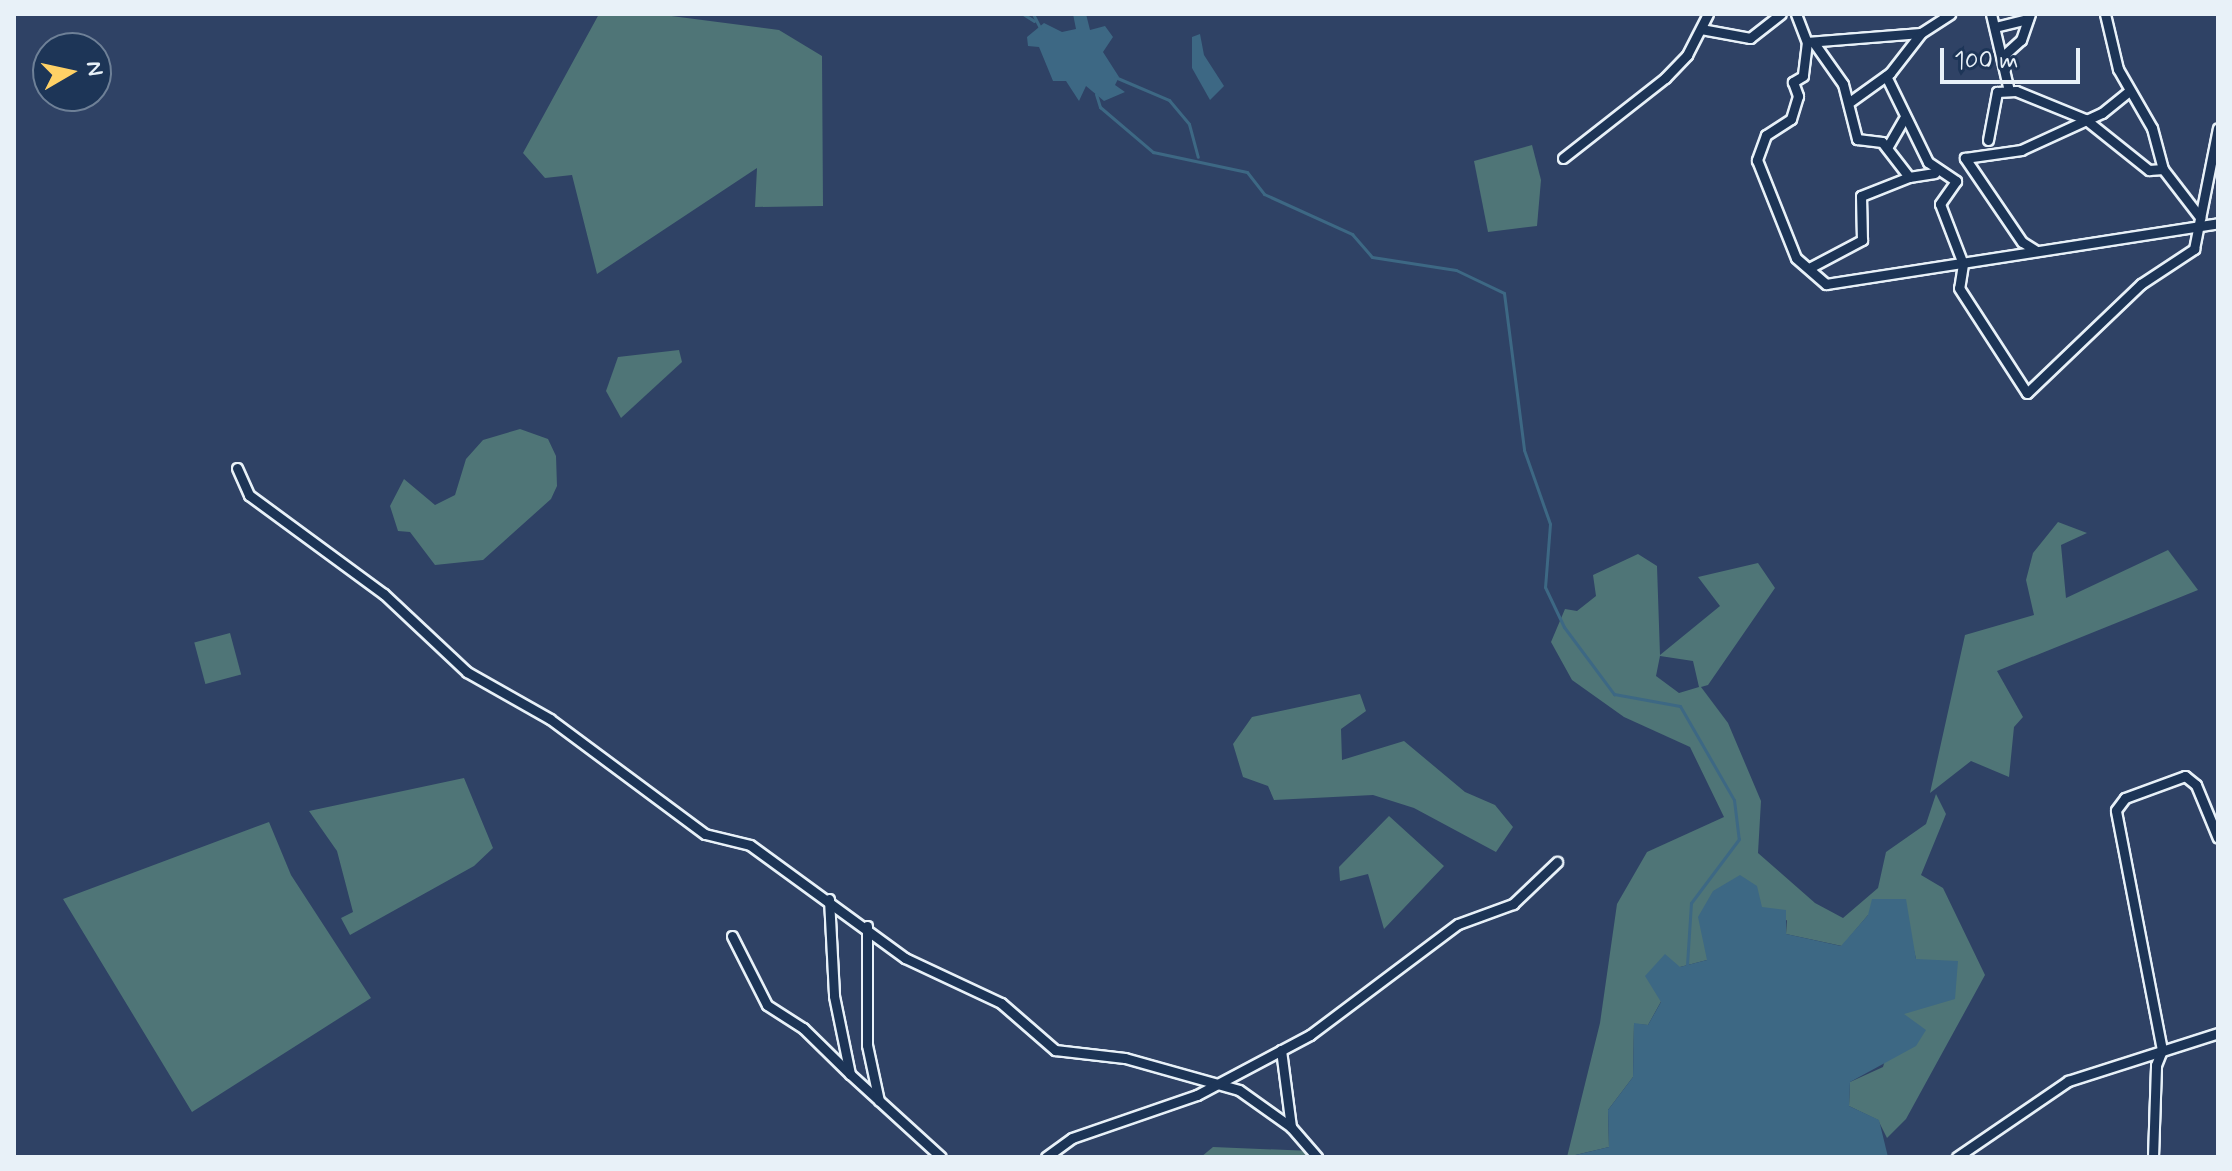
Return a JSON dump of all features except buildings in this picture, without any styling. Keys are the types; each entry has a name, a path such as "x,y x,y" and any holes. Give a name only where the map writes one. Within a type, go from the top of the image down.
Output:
{"street":[{"path":"1563,158 1665,78 1701,29 1708,14"},
{"path":"1701,29 1750,38 1781,14"},
{"path":"1796,14 1851,101 1857,139 1877,138 1909,177"},
{"path":"1851,101 1886,76 1921,33 1950,14"},
{"path":"1991,14 2009,91"},
{"path":"2105,14 2128,92 2152,128 2163,169 2200,217"},
{"path":"1995,27 2029,16"},
{"path":"2003,56 2021,40 2029,16"},
{"path":"1811,42 1921,33"},
{"path":"1811,42 1803,76 1793,82 1798,96 1791,119 1766,135 1757,160 1796,258 1811,267 1826,284 2218,223"},
{"path":"1886,76 1904,119 1935,173"},
{"path":"1988,140 1997,92 2009,91 2085,119 2149,170 2163,169"},
{"path":"2035,250 2022,242 1965,158 2021,150 2085,119 2128,92"},
{"path":"1887,148 1904,119"},
{"path":"1811,267 1862,240 1861,196 1909,177 1935,173 1956,181 1940,204 1963,264 1959,288 2027,393 2141,284 2191,253 2218,128"},
{"path":"237,468 249,495 384,594 484,685 550,719 705,834 750,845 867,926 905,958 1001,1003 1055,1050 1125,1058 1255,1097 1291,1127 1317,1157"},
{"path":"2153,1157 2156,1065 2162,1050 2116,810 2125,798 2185,776 2196,785 2218,838"},
{"path":"1046,1157 1072,1138 1219,1084 1281,1050 1458,924 1513,904 1557,862"},
{"path":"829,899 834,996 850,1074"},
{"path":"867,926 867,1045 879,1101"},
{"path":"732,936 767,1005 803,1028 941,1157"},
{"path":"1957,1157 2068,1081 2218,1033"},
{"path":"1281,1050 1291,1127"}],"green space":[{"path":"599,14 656,14 779,30 822,56 823,206 755,207 757,168 597,274 572,175 545,178 523,153"},
{"path":"1532,145 1541,180 1537,226 1488,232 1474,161"},
{"path":"679,350 682,362 621,418 606,391 618,357"},
{"path":"520,429 548,439 556,456 557,486 551,499 483,560 435,565 410,532 398,531 390,506 404,479 435,505 455,495 466,459 483,440"},
{"path":"2058,522 2087,533 2061,545 2066,598 2168,550 2198,590 1997,671 2023,717 2014,727 2009,777 1971,761 1930,793 1965,635 2034,615 2026,580 2033,553"},
{"path":"1638,554 1657,566 1660,655 1720,606 1698,577 1758,563 1775,588 1708,685 1701,687 1728,723 1761,801 1758,853 1815,903 1843,918 1878,888 1886,852 1926,824 1936,794 1946,814 1921,875 1943,888 1985,975 1906,1119 1887,1138 1878,1120 1849,1106 1850,1082 1883,1067 1916,959 1912,942 1868,915 1842,946 1786,934 1787,920 1707,960 1680,967 1648,1025 1634,1024 1633,1077 1608,1110 1609,1147 1567,1157 1600,1023 1617,904 1647,852 1724,817 1690,747 1624,717 1572,680 1551,642 1565,609 1577,611 1596,596 1593,575","holes":["1660,656 1693,661 1699,687 1679,693 1656,676"]},
{"path":"230,633 241,675 205,684 194,643"},
{"path":"1360,694 1366,711 1341,729 1342,760 1404,741 1465,792 1495,805 1513,827 1496,852 1414,808 1373,795 1274,800 1268,786 1243,777 1233,744 1252,717"},
{"path":"464,778 493,848 474,866 350,935 341,918 353,912 337,851 309,811"},
{"path":"1389,816 1444,866 1384,929 1368,874 1340,881 1339,867"},
{"path":"269,822 291,875 371,998 192,1112 63,899"},
{"path":"1213,1147 1312,1151 1316,1157 1201,1157"}],"water":[{"path":"1073,14 1086,14 1090,30 1105,26 1113,37 1103,52 1119,77 1115,85 1125,92 1104,101 1086,86 1079,101 1066,81 1053,81 1039,47 1028,46 1027,37 1044,23 1062,32 1076,29"},
{"path":"1200,34 1204,55 1224,86 1210,100 1192,68 1192,37"},
{"path":"1740,875 1757,886 1762,907 1786,910 1786,934 1841,946 1868,915 1872,899 1906,899 1916,959 1958,961 1955,999 1904,1014 1926,1030 1916,1046 1850,1082 1849,1106 1879,1120 1888,1157 1567,1157 1609,1147 1608,1110 1633,1077 1634,1023 1648,1025 1661,1002 1645,976 1665,954 1680,967 1707,960 1698,917 1713,891"}],"waterway":[{"path":"1023,14 1034,21"},
{"path":"1033,14 1040,28"},
{"path":"1115,77 1169,100 1189,124 1198,157"},
{"path":"1096,94 1100,107 1153,152 1247,172 1264,194 1352,234 1372,257 1456,270 1504,293 1524,450 1550,524 1545,587 1564,627 1614,694 1680,706 1734,800 1739,839 1691,903 1687,965"}]}
